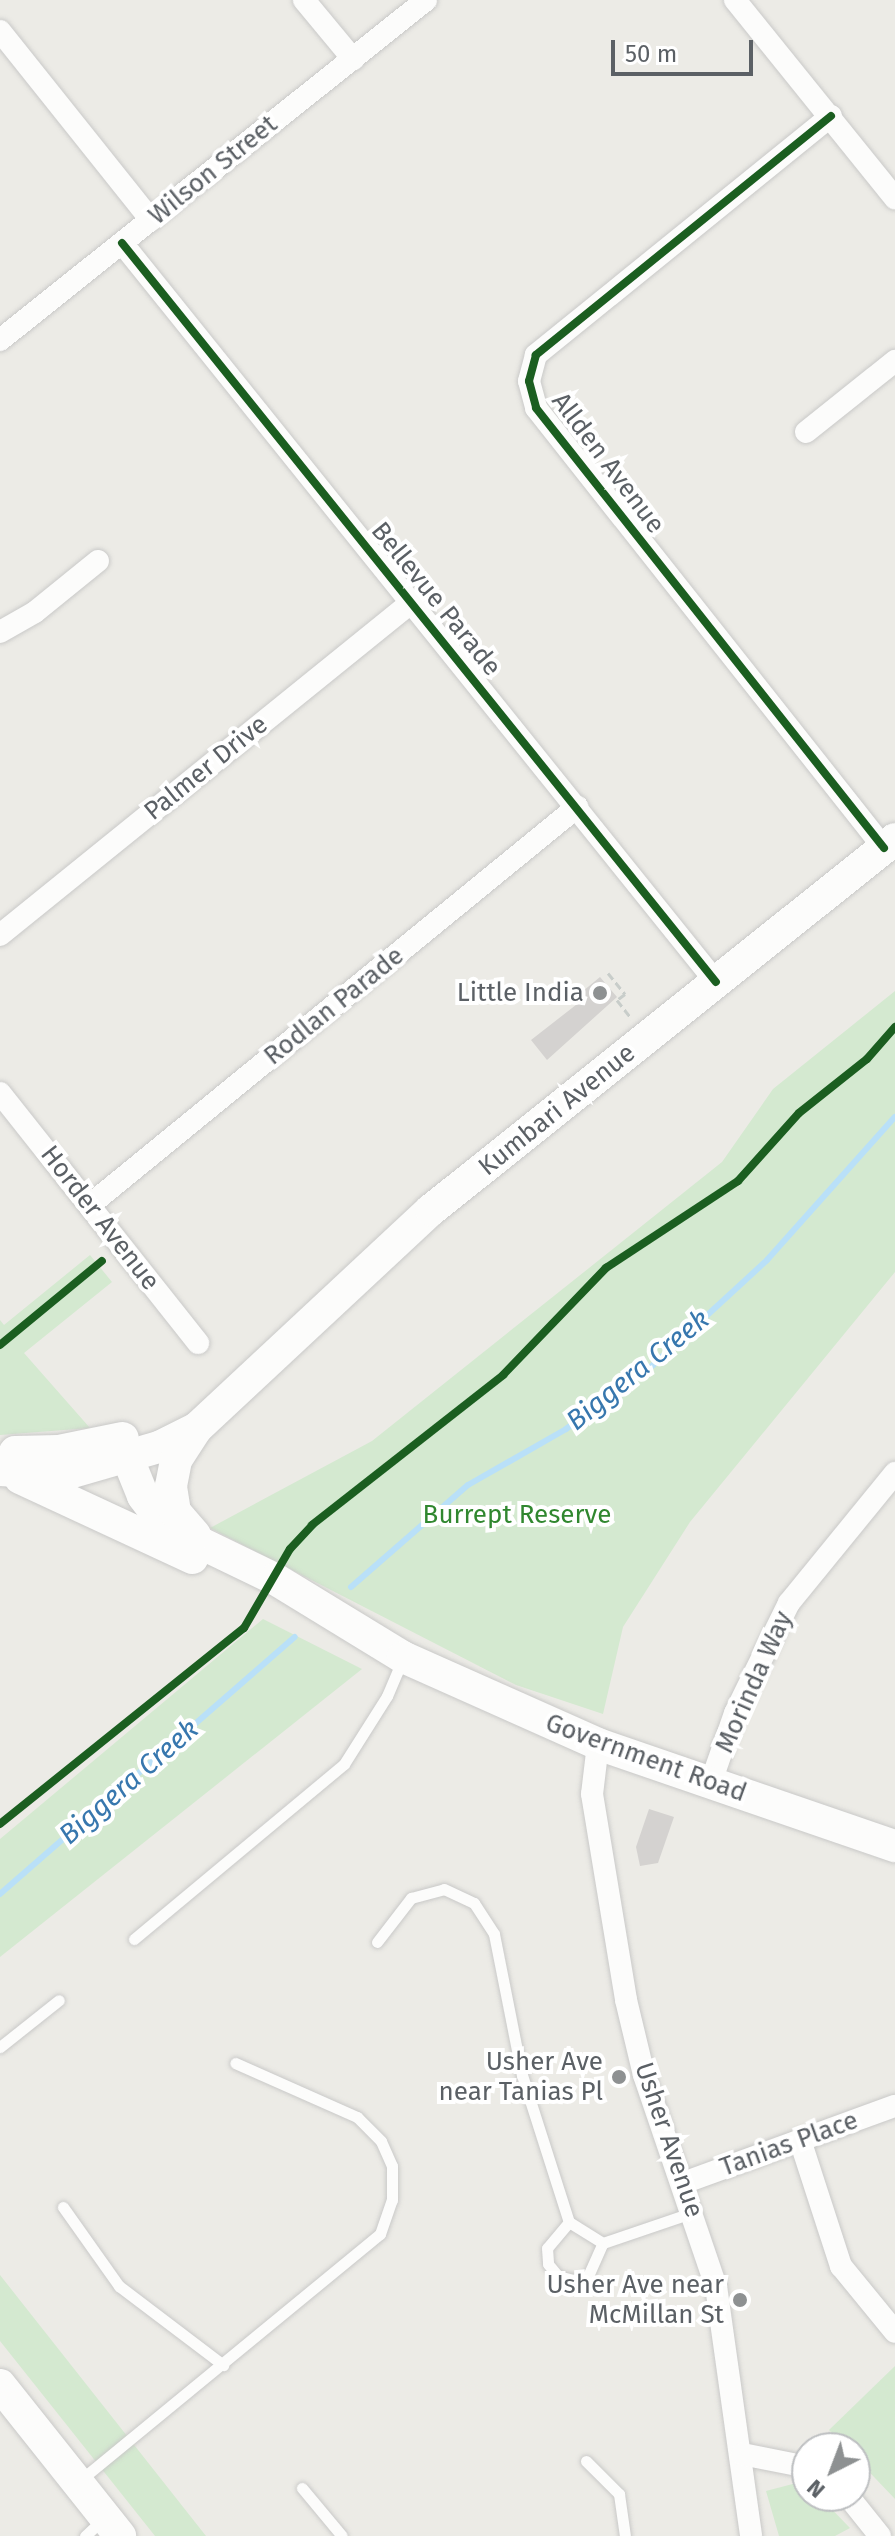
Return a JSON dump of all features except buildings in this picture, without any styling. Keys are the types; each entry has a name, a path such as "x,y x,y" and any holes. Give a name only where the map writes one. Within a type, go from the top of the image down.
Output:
{"main road":[{"name":"Kumbari Avenue","path":"114,1451 197,1428 229,1393 431,1210 889,844"},
{"name":"Kumbari Avenue","path":"114,1451 229,1393"},
{"name":"Government Road","path":"197,1428 176,1460 171,1486 175,1512 206,1555"},
{"name":"Government Road","path":"2,1464 66,1474 114,1451 119,1494 138,1520 206,1555 343,1634 403,1657 487,1699 598,1744 895,1846"},
{"name":"Government Road","path":"2,1464 206,1555"},
{"path":"0,2385 78,2483 103,2530"}],"street":[{"path":"304,0 353,59"},
{"name":"Wilson Street","path":"0,340 426,0"},
{"path":"735,0 895,198"},
{"path":"0,31 151,220"},
{"name":"Allden Avenue","path":"831,116 536,355 529,381 536,408 889,844"},
{"name":"Bellevue Parade","path":"122,243 413,601 716,982"},
{"path":"806,432 895,361"},
{"path":"0,632 23,620 98,561"},
{"name":"Palmer Drive","path":"0,935 413,601"},
{"name":"Rodlan Parade","path":"91,1204 577,807"},
{"name":"Horder Avenue","path":"0,1093 91,1204 198,1343"},
{"name":"Morinda Way","path":"711,1782 735,1713 789,1603 895,1473"},
{"name":"Usher Avenue","path":"598,1744 592,1794 626,2000 644,2075 694,2212 716,2286 742,2454 751,2536"},
{"name":"Tanias Place","path":"683,2183 895,2106"},
{"path":"800,2140 841,2266 895,2332"},
{"path":"742,2454 791,2460"},
{"path":"861,2512 880,2536"}],"lane":[{"path":"134,1939 344,1764 387,1696 403,1657"},
{"path":"377,1942 411,1898 444,1889 474,1903 494,1934 522,2075 569,2222 603,2243"},
{"path":"0,2047 59,2000"},
{"path":"78,2483 380,2234 392,2200 392,2166 381,2141 357,2117 235,2063"},
{"path":"63,2207 119,2286 223,2365"},
{"path":"569,2222 547,2248 548,2264 558,2276 573,2280 588,2276 603,2243 694,2212"},
{"path":"586,2461 619,2494 625,2536"},
{"path":"302,2488 342,2536"}],"path":[{"path":"608,973 625,994 617,1000 632,1019"}],"green space":[{"name":"Burrept Reserve","path":"895,991 895,1272 690,1522 623,1627 603,1714 516,1685 210,1528 372,1441 722,1162 773,1089"},
{"path":"90,1255 112,1282 24,1353 90,1428 0,1435 0,1320 4,1325"},
{"path":"263,1619 362,1669 0,1957 0,1839"},
{"path":"0,2275 206,2536 155,2536 0,2341"},
{"path":"895,2366 895,2499 871,2474 871,2432 829,2430"},
{"path":"791,2484 791,2512 834,2512 850,2528 835,2536 779,2536 766,2491"}],"waterway":[{"name":"Biggera Creek","path":"351,1587 468,1485 566,1429 653,1365 767,1260 895,1117"},
{"name":"Biggera Creek","path":"0,1894 295,1637"}],"cycle path":[{"path":"831,116 536,355 529,381 536,408 884,848"},
{"path":"122,243 716,982"},
{"path":"0,1824 244,1628 290,1549 312,1525 503,1375 606,1268 738,1181 799,1113 867,1059 895,1027"},
{"path":"0,1345 102,1261"}],"place":[{"name":"Little India","path":"600,993"},
{"name":"Usher Ave near Tanias Pl","path":"619,2077"},
{"name":"Usher Ave near McMillan St","path":"740,2300"}]}
